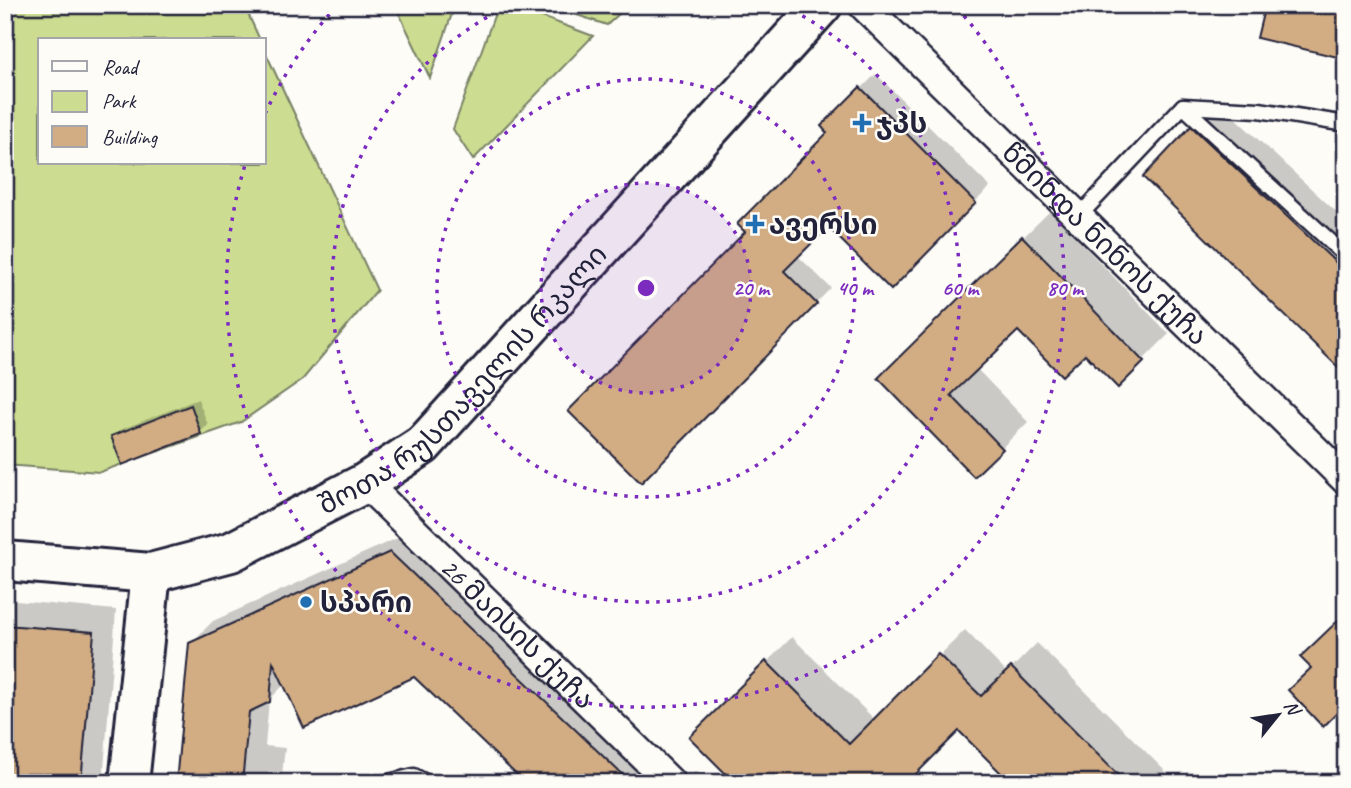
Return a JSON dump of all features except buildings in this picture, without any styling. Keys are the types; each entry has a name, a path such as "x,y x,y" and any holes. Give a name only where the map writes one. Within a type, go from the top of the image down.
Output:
{"main road":[{"name":"შოთა რუსთაველის რკალი","path":"5,561 151,573 231,552 365,483 423,445 822,5"},
{"path":"129,783 151,573"}],"street":[{"name":"წმინდა ნინოს ქუჩა","path":"863,5 1345,479"},
{"name":"26 მაისის ქუჩა","path":"365,483 671,783"}],"lane":[{"path":"1078,217 1183,106 1259,110 1346,124"},
{"path":"1183,106 1346,256"},
{"path":"384,783 414,776 427,783"}],"green space":[{"path":"5,5 244,5 259,38 38,38 38,164 266,164 266,53 377,290 303,379 241,422 100,472 5,465"},
{"path":"395,5 455,5 430,78"},
{"path":"498,5 510,5 593,36 473,160 453,129"},
{"path":"547,5 619,5 622,11 607,25"}],"place":[{"name":"ჯპს","path":"862,123"},
{"name":"ავერსი","path":"755,224"},
{"name":"სპარი","path":"306,602"}]}
